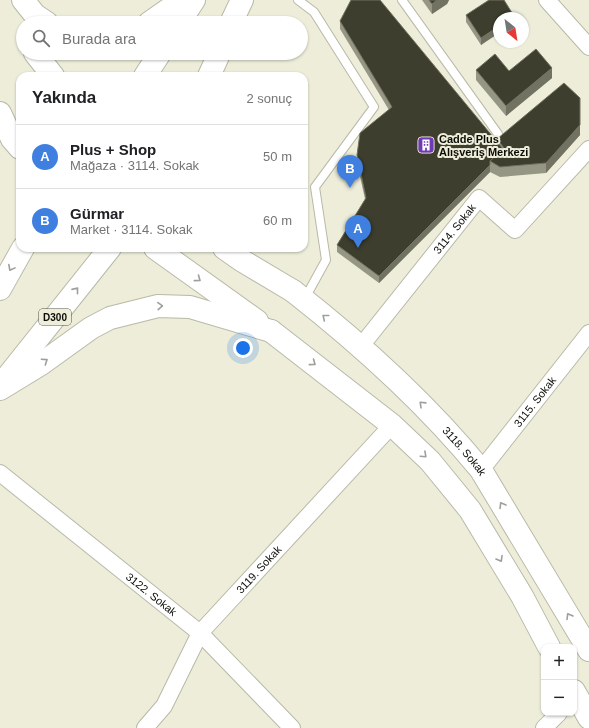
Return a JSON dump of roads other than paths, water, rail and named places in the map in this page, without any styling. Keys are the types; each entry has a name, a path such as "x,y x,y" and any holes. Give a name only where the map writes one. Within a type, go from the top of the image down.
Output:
{"main road":[{"path":"17,0 22,16"},
{"path":"23,0 36,16"},
{"path":"159,16 182,0"},
{"path":"184,16 194,0"},
{"path":"234,16 242,0"},
{"path":"40,60 50,72"},
{"path":"148,72 155,60"},
{"path":"210,72 216,60"},
{"path":"218,72 219,60"},
{"path":"0,112 12,139 16,144"},
{"path":"0,289 21,252"},
{"name":"D300","path":"0,388 107,252"},
{"path":"161,252 271,331 392,425 430,461 470,510 522,596 547,644"},
{"path":"230,252 299,295"},
{"path":"255,252 299,295"},
{"name":"3118. Sokak","path":"299,295 361,346 426,407 459,443 481,470 588,646"},
{"path":"0,388 42,364 91,328 110,318 158,306 190,307 271,331"},
{"path":"577,698 589,718"}],"street":[{"path":"554,3 589,47"},
{"name":"3114. Sokak","path":"361,346 480,198 515,230 589,149"},
{"name":"3115. Sokak","path":"481,470 589,333"},
{"name":"3119. Sokak","path":"145,728 164,706 200,633 392,425"},
{"name":"3122. Sokak","path":"0,473 200,633 292,728"},
{"path":"544,728 556,716"}],"lane":[{"path":"298,0 314,12 374,107 315,187 326,260 299,295"},
{"path":"402,0 498,134"}],"place":[{"name":"Cadde Plus Alışveriş Merkezi","path":"426,145"},
{"name":"Gürmar","path":"350,188"},
{"name":"Plus + Shop","path":"358,248"}]}
